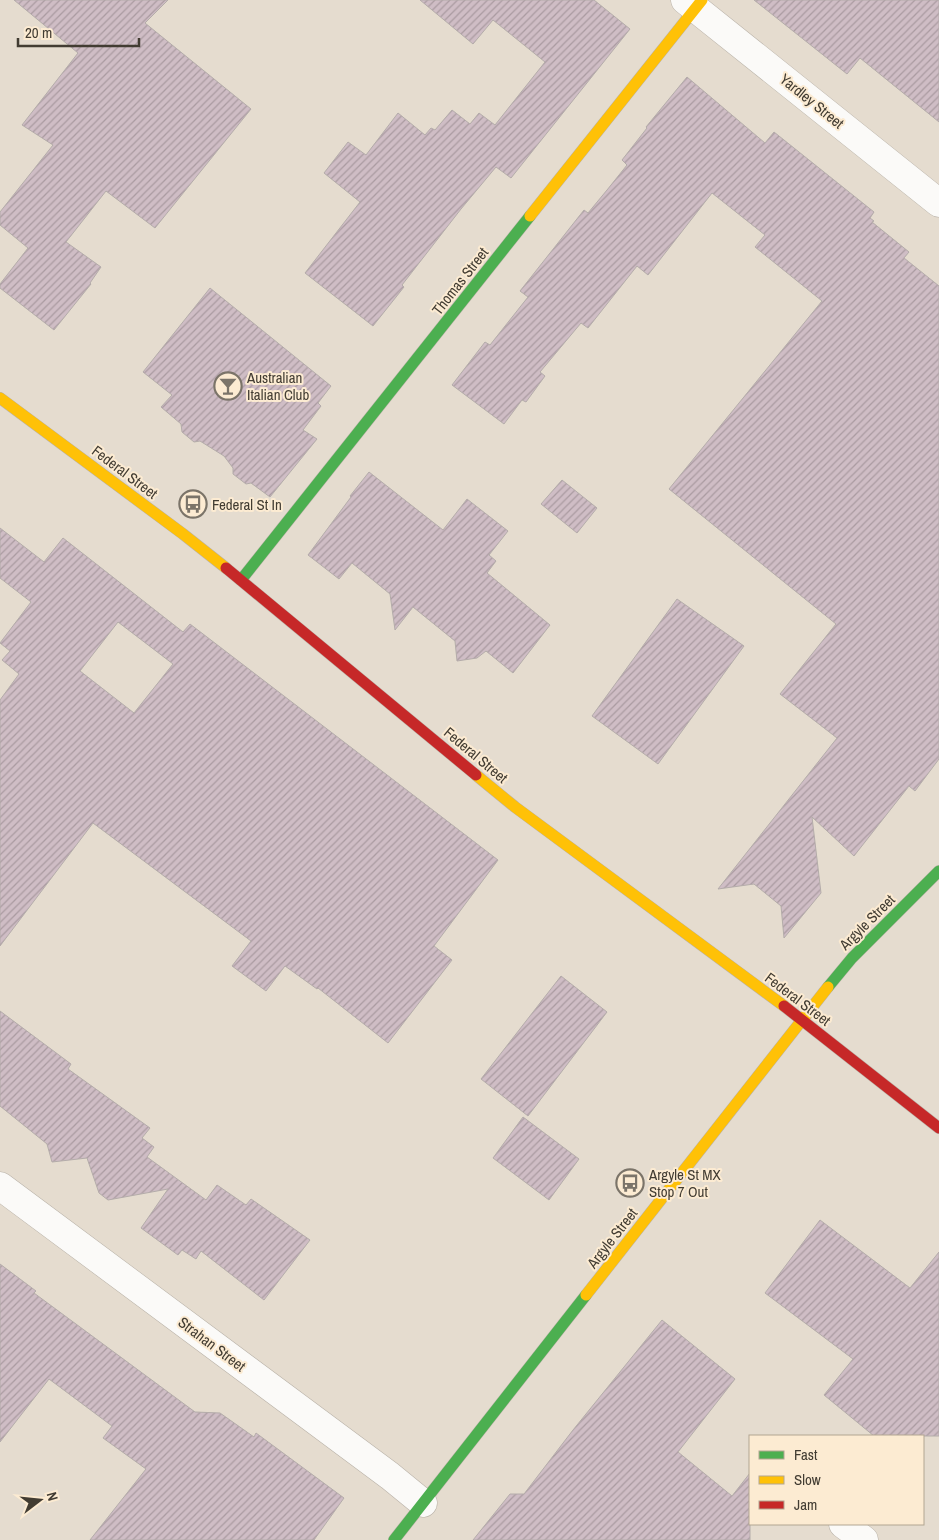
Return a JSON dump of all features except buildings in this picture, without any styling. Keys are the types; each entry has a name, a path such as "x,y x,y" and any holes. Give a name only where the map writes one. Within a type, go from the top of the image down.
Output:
{"street":[{"name":"Yardley Street","path":"694,3 939,203"},
{"name":"Thomas Street","path":"242,580 694,3"},
{"name":"Federal Street","path":"0,398 242,580 515,807 801,1019 939,1128"},
{"name":"Argyle Street","path":"394,1540 801,1019 852,958 939,872"},
{"name":"Strahan Street","path":"0,1186 390,1476 423,1503"},
{"path":"845,1525 864,1540"}],"traffic: fast":[{"path":"241,580 530,216"},
{"path":"828,987 852,958 939,871"},
{"path":"394,1540 586,1295"}],"traffic: slow":[{"path":"530,216 702,0"},
{"path":"0,398 226,568"},
{"path":"476,775 515,807 784,1006"},
{"path":"586,1295 828,987"}],"traffic: jam":[{"path":"226,568 476,775"},
{"path":"784,1006 939,1128"}],"place":[{"name":"Australian Italian Club","path":"228,386"},
{"name":"Federal St In","path":"193,504"},
{"name":"Argyle St MX Stop 7 Out","path":"630,1183"}]}
